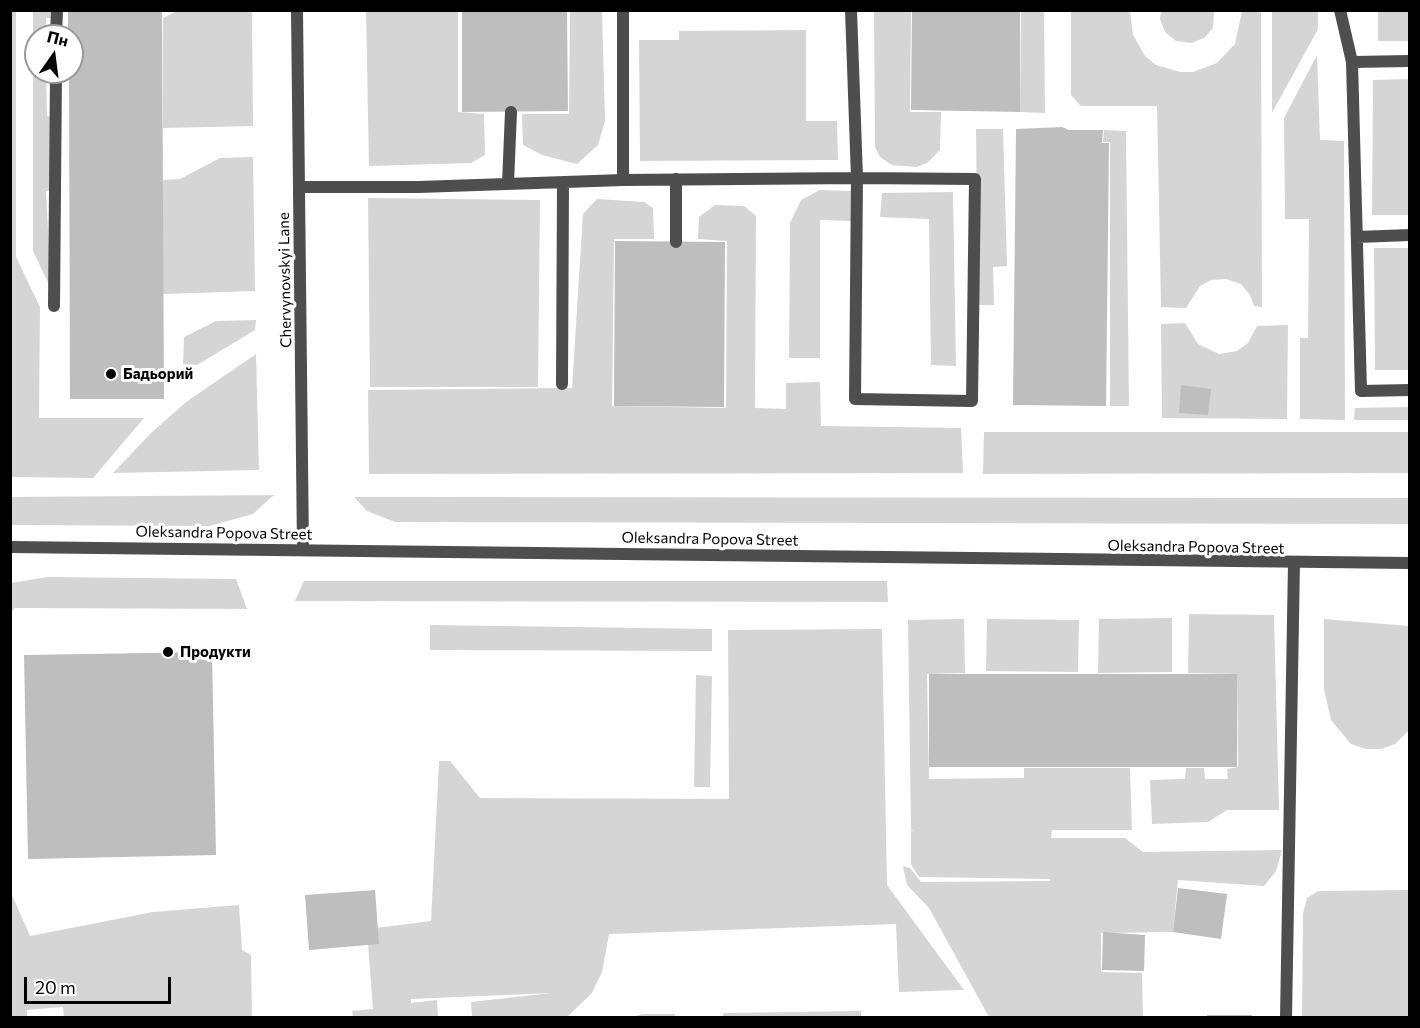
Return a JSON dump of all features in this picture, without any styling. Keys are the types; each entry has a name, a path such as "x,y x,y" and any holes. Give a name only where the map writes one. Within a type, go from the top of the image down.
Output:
{"street":[{"name":"Chervynovskyi Lane","path":"297,10 303,549"},
{"path":"623,10 624,180"},
{"path":"299,187 419,187 676,179 857,178 975,179 972,401 855,399 857,178 851,10"},
{"path":"1340,10 1352,62 1361,391 1410,390"},
{"path":"1352,62 1410,61"},
{"path":"54,306 56,84"},
{"path":"508,183 511,112"},
{"path":"676,179 676,242"},
{"path":"562,384 563,183"},
{"path":"1357,237 1410,235"},
{"name":"Oleksandra Popova Street","path":"10,547 1410,563"},
{"path":"1286,1017 1294,563"}],"shaded area":[{"path":"16,10 16,257 40,307 39,418 144,418 93,478 11,477 10,11"},
{"path":"33,11 51,11 51,18 46,18 46,24 33,24"},
{"path":"177,11 252,11 253,126 163,128 163,18"},
{"path":"366,11 458,11 458,112 484,114 485,155 471,163 369,166"},
{"path":"570,11 602,11 605,121 598,145 577,164 542,155 523,145 522,114 569,114"},
{"path":"874,11 911,11 910,112 941,112 940,150 927,163 917,167 892,165 880,157 875,147"},
{"path":"1021,11 1044,11 1045,113 1020,112"},
{"path":"1071,11 1130,11 1133,35 1145,56 1156,65 1180,72 1193,72 1217,63 1235,44 1242,11 1261,11 1262,307 1254,306 1250,295 1241,284 1226,279 1211,280 1200,286 1186,308 1161,307 1157,106 1081,106 1071,95"},
{"path":"1161,11 1214,11 1213,28 1204,38 1191,43 1176,41 1165,32 1160,19"},
{"path":"1272,11 1318,11 1318,29 1272,113"},
{"path":"1378,11 1409,11 1409,41 1378,41"},
{"path":"806,30 806,121 837,121 838,160 640,161 639,40 679,40 679,31"},
{"path":"1317,55 1320,140 1344,141 1345,420 1300,419 1300,338 1308,338 1309,219 1285,219 1284,118"},
{"path":"1409,79 1409,215 1372,215 1373,80"},
{"path":"33,84 46,84 47,116 53,117 53,191 46,191 51,289 33,251"},
{"path":"976,129 1003,129 1007,266 993,267 994,305 978,305"},
{"path":"1104,130 1126,131 1129,406 1110,406 1110,142 1103,142"},
{"path":"253,157 255,291 163,294 163,180 180,179 220,158"},
{"path":"820,190 851,191 852,221 820,220 820,358 789,358 790,223 801,200"},
{"path":"953,192 956,366 931,365 929,219 880,217 882,193"},
{"path":"368,198 540,200 538,387 370,387"},
{"path":"597,199 644,202 653,208 654,239 614,239 612,406 726,408 727,241 698,239 699,217 715,205 744,206 756,216 755,408 786,409 786,383 820,382 821,426 961,428 963,473 369,474 368,390 572,388 583,214"},
{"path":"1374,248 1409,248 1409,370 1375,370"},
{"path":"256,320 255,330 197,365 183,364 184,337 216,321"},
{"path":"1185,323 1198,344 1219,354 1237,351 1248,343 1257,326 1288,325 1287,419 1162,418 1161,324"},
{"path":"256,354 259,470 113,473 151,433 186,402"},
{"path":"1409,407 1409,420 1354,420 1355,408"},
{"path":"984,432 1409,432 1409,473 983,474"},
{"path":"274,495 253,514 209,526 11,525 11,497"},
{"path":"354,497 1409,498 1410,524 395,522 367,511"},
{"path":"48,577 236,579 247,609 15,608 11,611 11,583"},
{"path":"304,581 887,581 888,602 295,601"},
{"path":"1189,614 1274,615 1279,810 1227,810 1208,822 1152,824 1150,780 1185,779 1186,768 1204,768 1205,779 1228,779 1227,769 1238,767 1237,674 1188,673"},
{"path":"1172,618 1172,672 1098,673 1099,619"},
{"path":"964,619 965,673 927,674 929,779 1024,778 1024,768 1130,768 1132,830 1052,830 1051,838 1125,838 1143,852 1282,850 1276,871 1264,886 1178,880 1173,932 1101,933 1101,972 1142,973 1143,1018 989,1017 929,908 907,885 903,866 910,868 921,882 1050,881 1050,879 919,877 911,864 911,831 914,830 911,830 908,620"},
{"path":"987,619 1079,620 1078,672 986,671"},
{"path":"1324,619 1409,626 1409,730 1395,744 1381,749 1366,749 1351,744 1331,720 1324,689"},
{"path":"430,625 712,629 712,651 430,650"},
{"path":"882,629 887,885 964,990 899,992 896,924 609,934 602,972 592,993 567,1017 472,1017 471,1002 552,993 411,999 411,1003 437,1000 438,1017 353,1017 352,1011 373,1009 368,944 344,932 431,921 439,761 450,761 480,798 729,799 728,630"},
{"path":"696,675 712,676 710,787 694,787"},
{"path":"1409,890 1409,1017 1302,1017 1303,914 1307,898 1318,891"},
{"path":"11,893 30,936 153,912 239,905 242,950 251,955 252,1017 64,1017 63,1007 27,1010 27,1017 11,1017"},
{"path":"861,1011 861,1018 723,1017 723,1013"},
{"path":"643,1014 675,1014 675,1017 632,1017"}],"building":[{"path":"68,10 162,10 164,399 70,399 69,84 84,84 84,24 68,24"},
{"path":"462,10 567,10 568,111 462,112"},
{"path":"912,10 1020,10 1020,112 911,110"},
{"path":"1062,127 1069,130 1103,130 1102,143 1109,143 1106,406 1013,405 1016,129"},
{"path":"615,241 725,242 724,407 614,406"},
{"path":"1181,385 1211,389 1208,415 1179,413"},
{"path":"212,652 216,855 28,859 24,655"},
{"path":"929,674 1237,674 1237,767 929,767"},
{"path":"1178,888 1227,894 1221,939 1173,932"},
{"path":"375,890 379,944 309,950 305,895"},
{"path":"1103,932 1145,935 1144,971 1102,970"},
{"path":"1207,1015 1252,1015 1252,1018 1207,1018"}],"place":[{"name":"Бадьорий","path":"111,374"},
{"name":"Продукти","path":"168,652"}]}
